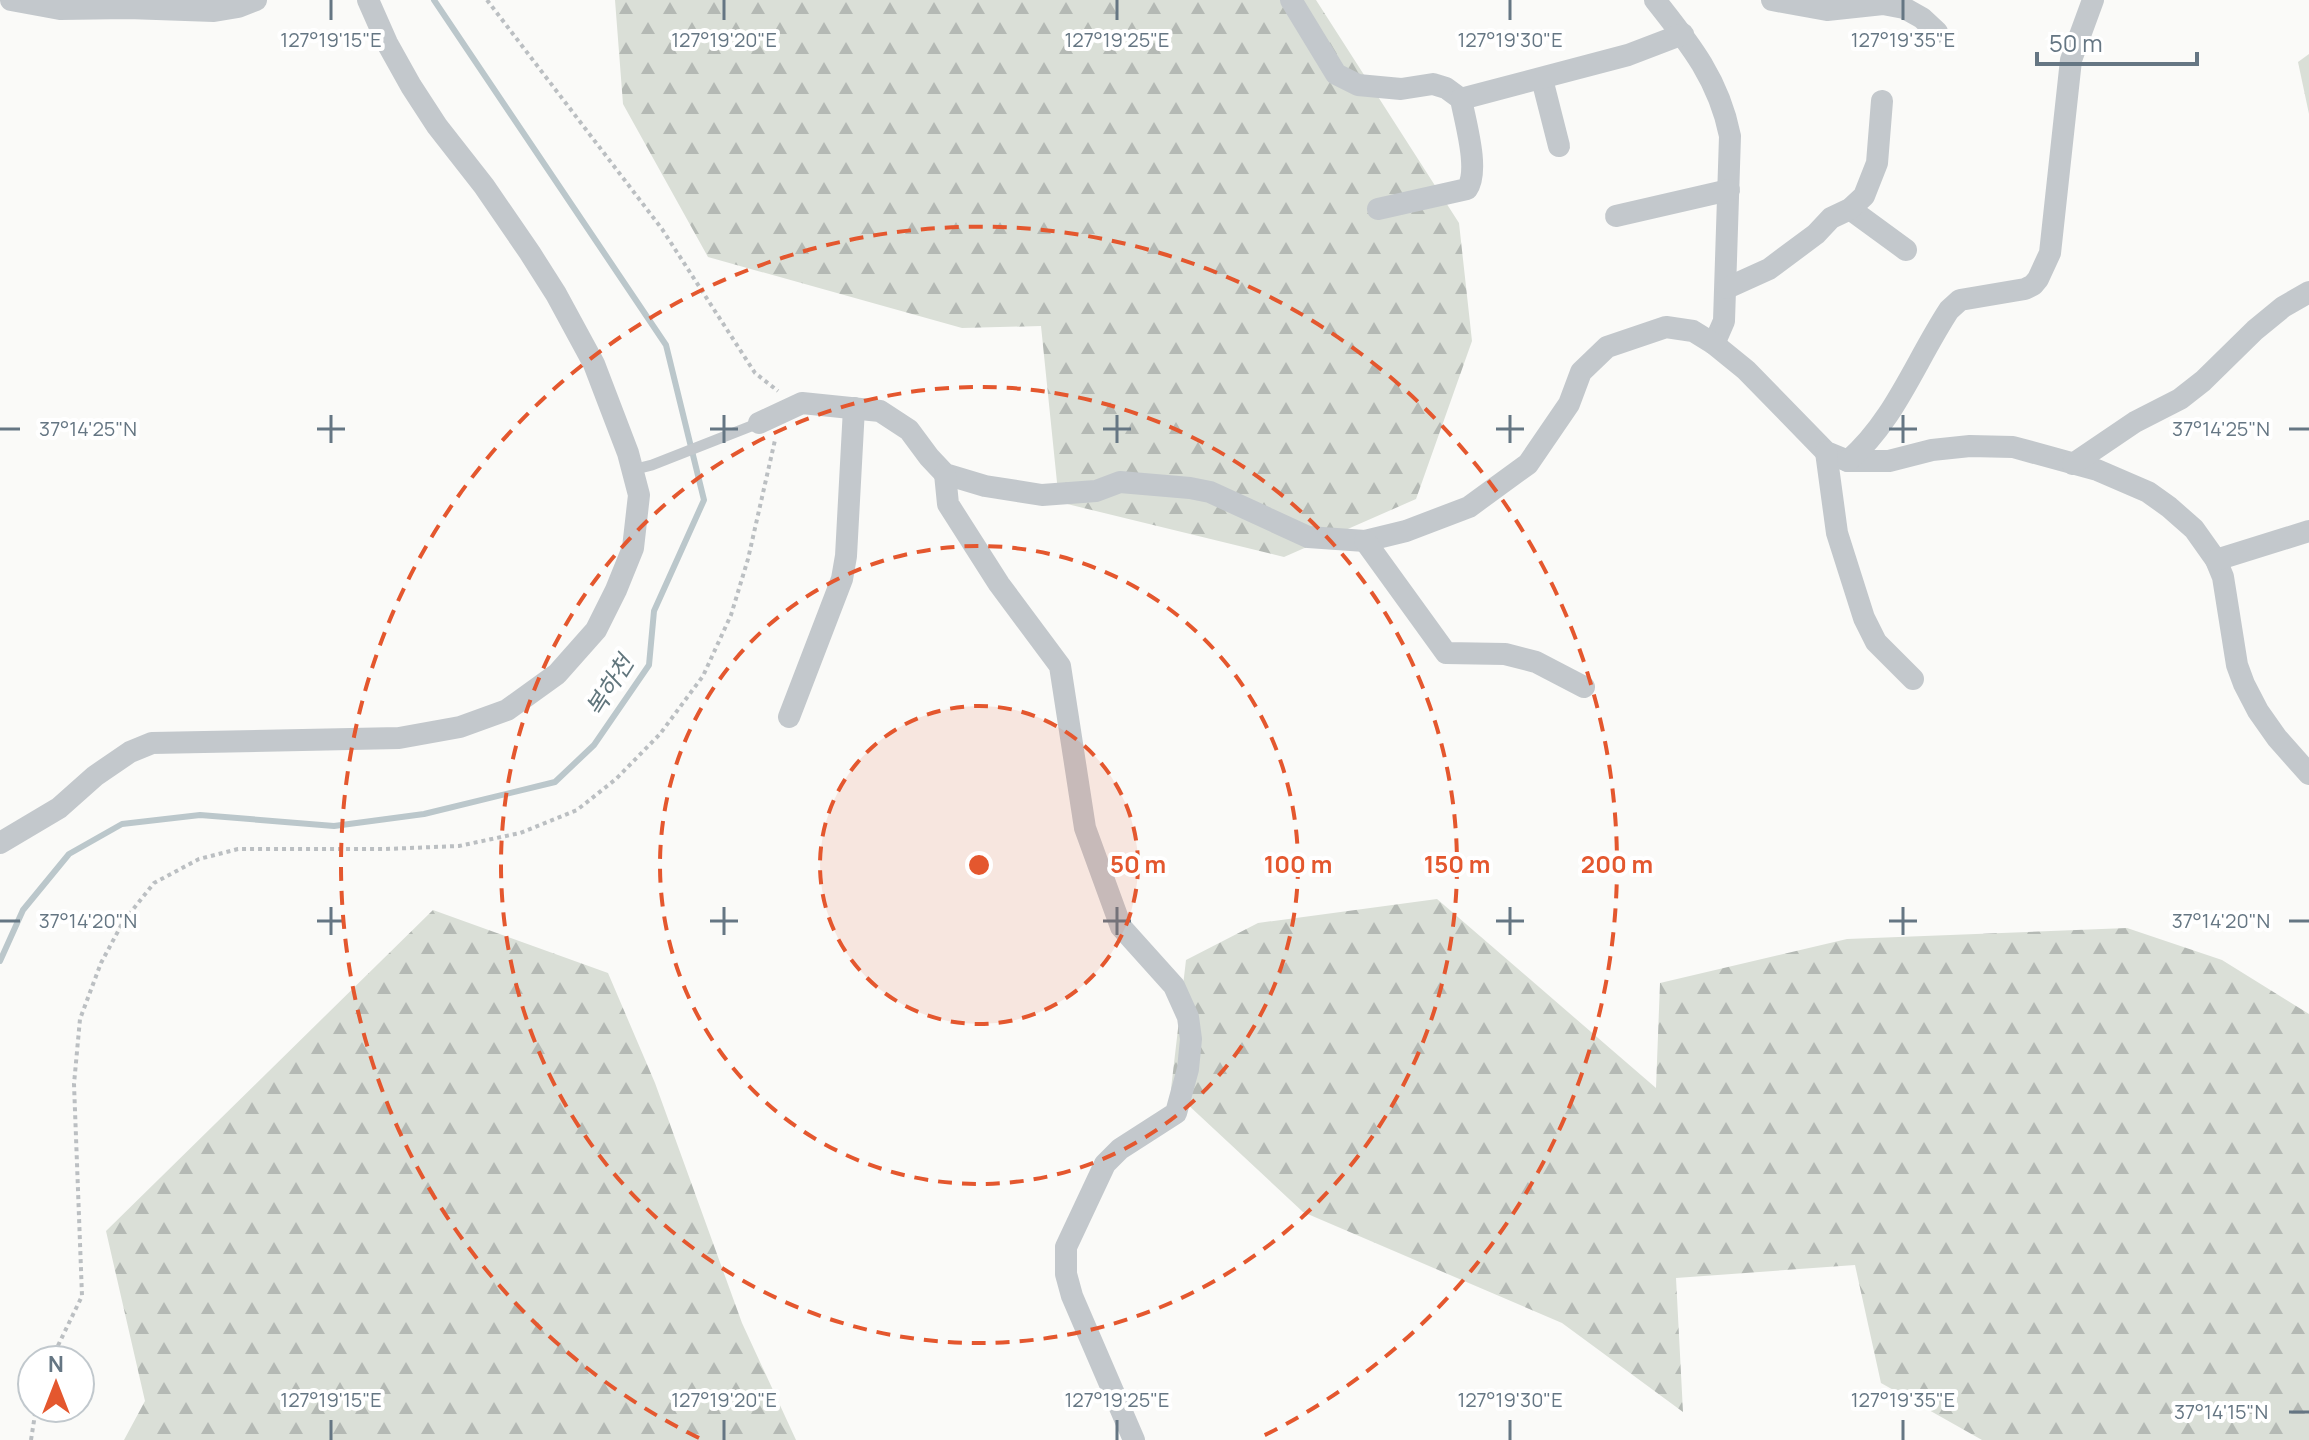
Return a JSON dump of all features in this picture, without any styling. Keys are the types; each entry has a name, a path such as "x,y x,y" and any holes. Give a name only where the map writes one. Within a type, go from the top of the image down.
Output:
{"street":[{"path":"11,0 60,9 214,11 256,0"},
{"path":"0,843 59,808 95,776 130,752 152,743 399,738 460,727 507,710 557,674 596,630 616,590 633,548 642,467 628,453 594,364 556,294 484,186 437,126 411,86 368,0"},
{"path":"1291,0 1336,74 1358,85 1401,89 1433,84 1446,88 1461,99 1473,170 1472,182 1467,189 1378,209"},
{"path":"1655,0 1683,34 1713,81 1725,108 1730,136 1727,288 1724,321 1714,344"},
{"path":"1772,0 1827,10 1883,4 1904,8 1922,18 1937,32"},
{"path":"1848,461 1885,422 1949,310 1960,300 2025,289 2038,279 2050,253 2071,60 2093,0"},
{"path":"1461,99 1628,55 1683,34"},
{"path":"1542,79 1559,146"},
{"path":"1727,288 1769,269 1816,234 1831,218 1850,209 1864,196 1877,163 1882,101"},
{"path":"1616,216 1729,190"},
{"path":"1850,209 1906,250"},
{"path":"2073,464 2135,422 2180,399 2255,330 2283,307 2309,292"},
{"path":"766,420 802,403 880,411 909,430 945,474 985,486 1042,495 1096,491 1120,482 1210,492 1308,537 1365,541 1406,531 1469,507 1528,464 1569,404 1581,372 1607,347 1666,327 1693,331 1746,370 1826,452 1848,461 1889,461 1932,450 1970,446 2013,447 2097,470 2148,492 2194,529 2216,560 2223,577 2237,665 2244,684 2277,738 2309,774"},
{"path":"789,717 842,579 854,408"},
{"path":"1826,452 1837,533 1864,618 1876,642 1913,679"},
{"path":"945,474 948,504 999,584 1060,666 1085,828 1121,927 1174,986 1188,1017 1191,1039 1188,1069 1176,1113 1120,1149 1105,1164 1066,1247 1066,1274 1072,1296 1134,1440"},
{"path":"2216,560 2309,531"},
{"path":"1365,541 1446,653 1505,654 1536,662 1584,687"}],"lane":[{"path":"642,467 766,420"}],"path":[{"path":"487,0 662,229 755,373 772,388 802,403"},
{"path":"59,1344 82,1296 74,1084 80,1019 101,963 123,922 154,883 199,859 238,849 297,851 459,846 520,833 577,810 616,779 660,734 703,676 731,615 748,559 775,441 766,420"}],"green space":[{"path":"615,0 1316,0 1459,223 1472,341 1416,499 1284,557 1059,502 1041,326 962,328 708,257 623,104"},
{"path":"2309,54 2309,114 2298,62"},
{"path":"1437,899 1656,1088 1660,983 1847,939 2127,928 2222,960 2309,1014 2309,1440 1982,1440 1881,1383 1855,1265 1676,1278 1683,1412 1562,1323 1303,1212 1171,1089 1186,960 1258,923"},
{"path":"433,910 608,973 655,1083 742,1323 796,1440 124,1440 145,1401 106,1231"}],"waterway":[{"name":"복하천","path":"0,961 23,910 69,854 122,824 200,815 334,826 424,814 555,782 594,745 649,665 654,611 704,500 666,345 434,0"}]}
